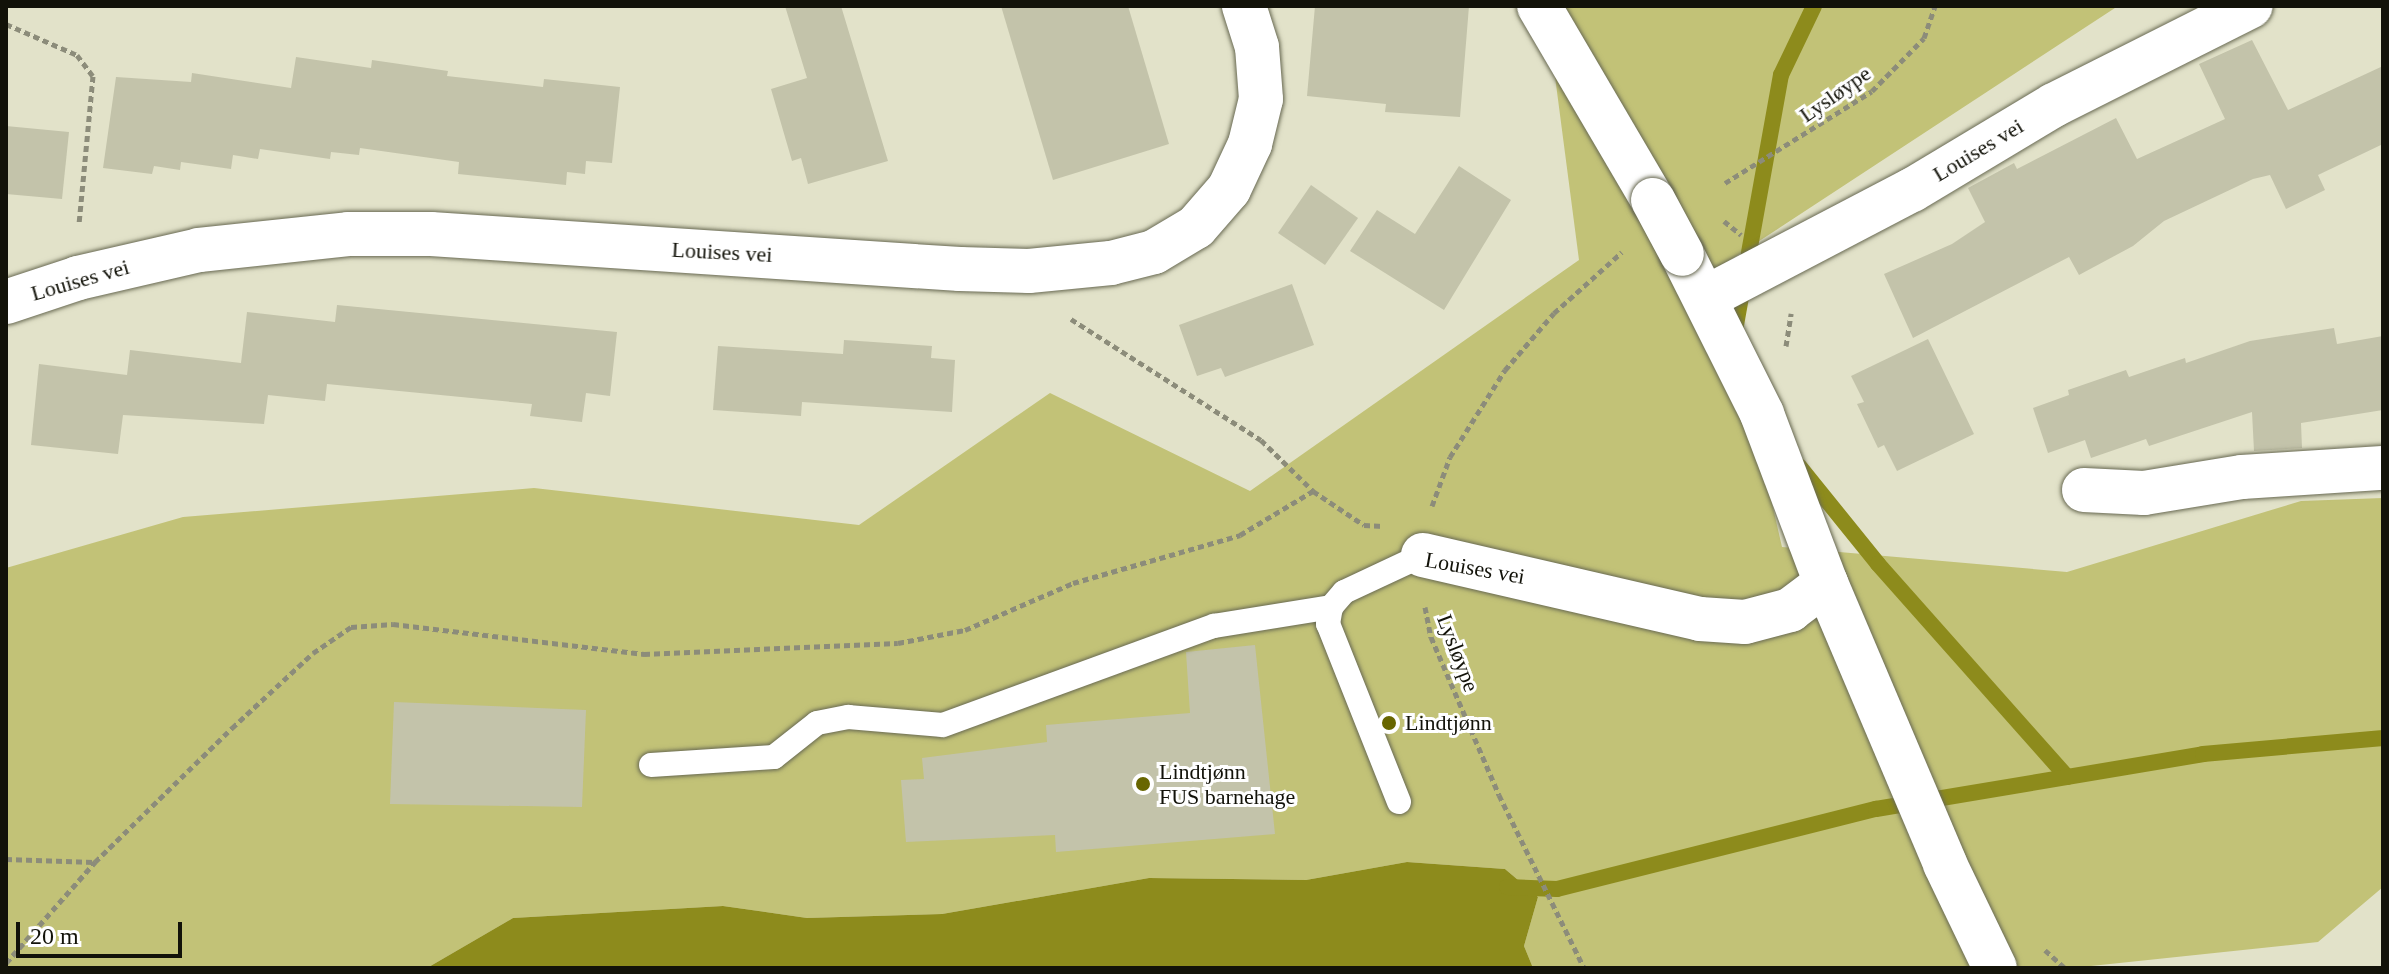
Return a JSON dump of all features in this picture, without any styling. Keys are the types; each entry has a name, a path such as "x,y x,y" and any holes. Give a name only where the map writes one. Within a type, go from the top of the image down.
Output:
{"street":[{"name":"Louises vei","path":"6,302 78,278 228,245 348,234 431,234 1029,271 1111,263 1154,252 1196,227 1229,189 1250,144 1261,99 1257,47 1244,6"},
{"path":"1539,6 1707,297 1762,414 1826,583 1945,864 1995,968"},
{"name":"Louises vei","path":"1707,297 1912,190 2054,105 2251,6"},
{"path":"2084,490 2144,493 2242,477 2383,468"},
{"name":"Louises vei","path":"1425,542 1700,619 1745,622 1790,610 1826,583"}],"lane":[{"name":"Louises vei","path":"1331,607 1370,576 1425,542"},
{"path":"651,765 774,757 817,723 848,717 943,725 1214,626 1331,607 1328,624 1399,802"}],"path":[{"name":"Lysløype","path":"1725,183 1872,91 1924,38 1935,6"},
{"path":"6,24 77,55 93,76 78,278"},
{"name":"Lysløype","path":"1584,968 1499,795 1431,637 1425,615 1425,542 1450,457 1505,370 1554,313 1626,248"},
{"path":"1029,271 1068,317 1261,440 1313,491 1364,525 1425,542"},
{"path":"6,963 95,862 302,663 351,627 393,624 644,654 898,643 965,630 1073,583 1240,535 1313,491"},
{"path":"6,859 95,862"}],"shaded area":[{"path":"1522,6 2118,6 1718,268 1782,547 2067,572 2301,501 2383,498 2383,887 2318,942 2072,968 1533,968 1524,946 1538,897 1505,869 1407,862 1306,880 1149,878 942,914 807,918 723,906 513,918 427,968 6,968 6,568 183,517 534,488 859,525 1050,393 1250,491 1579,260 1551,46"},
{"path":"1407,862 1505,869 1538,897 1524,946 1533,968 427,968 513,918 723,906 807,918 942,914 1149,878 1306,880"}],"building":[{"path":"785,6 841,6 888,161 808,184 801,158 792,161 771,89 807,78"},
{"path":"1001,6 1128,6 1169,144 1053,180"},
{"path":"1315,6 1469,6 1460,117 1385,112 1386,104 1307,96"},
{"path":"2252,40 2288,110 2383,66 2383,144 2318,175 2325,190 2286,209 2270,175 2253,179 2164,221 2133,246 2079,275 2069,257 1913,338 1884,274 1952,244 1985,222 1968,188 2014,163 2017,169 2116,118 2137,159 2225,119 2199,64"},
{"path":"296,57 371,68 372,60 448,71 447,76 543,87 544,79 620,87 612,163 586,161 585,174 567,172 566,185 458,174 459,162 360,148 359,155 331,152 330,159 260,149 258,159 233,155 231,169 181,162 180,170 154,166 152,174 103,168 116,77 191,82 192,73 291,88"},
{"path":"6,126 69,132 62,199 6,194"},
{"path":"1459,166 1511,200 1444,310 1350,251 1377,210 1415,234"},
{"path":"1311,185 1358,218 1325,265 1278,233"},
{"path":"1292,284 1314,345 1225,377 1221,368 1197,376 1179,325"},
{"path":"337,305 617,332 610,396 586,393 582,422 530,416 532,404 327,384 325,401 268,395 264,424 123,415 118,454 31,445 39,364 127,375 130,350 241,363 247,312 335,322"},
{"path":"2334,328 2337,344 2383,336 2383,410 2301,423 2302,448 2254,451 2252,412 2149,446 2146,439 2091,458 2085,440 2048,453 2033,408 2069,395 2068,390 2126,370 2129,377 2185,358 2186,363 2250,341"},
{"path":"1928,339 1974,434 1897,471 1884,445 1878,448 1857,404 1864,402 1851,376"},
{"path":"844,340 932,346 931,358 955,360 952,412 802,402 801,416 713,410 718,346 843,354"},
{"path":"1255,645 1275,834 1056,852 1055,835 906,842 901,780 924,779 922,758 1047,742 1046,725 1190,713 1186,652"},
{"path":"394,702 586,710 582,807 390,804"}],"waterway":[{"path":"1734,336 1781,75 1814,6"},
{"path":"1799,466 1878,564 2067,777"},
{"path":"1507,887 1557,889 1876,809 2203,754 2383,738"}],"place":[{"name":"Lindtjønn","path":"1389,723"},
{"name":"Lindtjønn FUS barnehage","path":"1143,784"}]}
